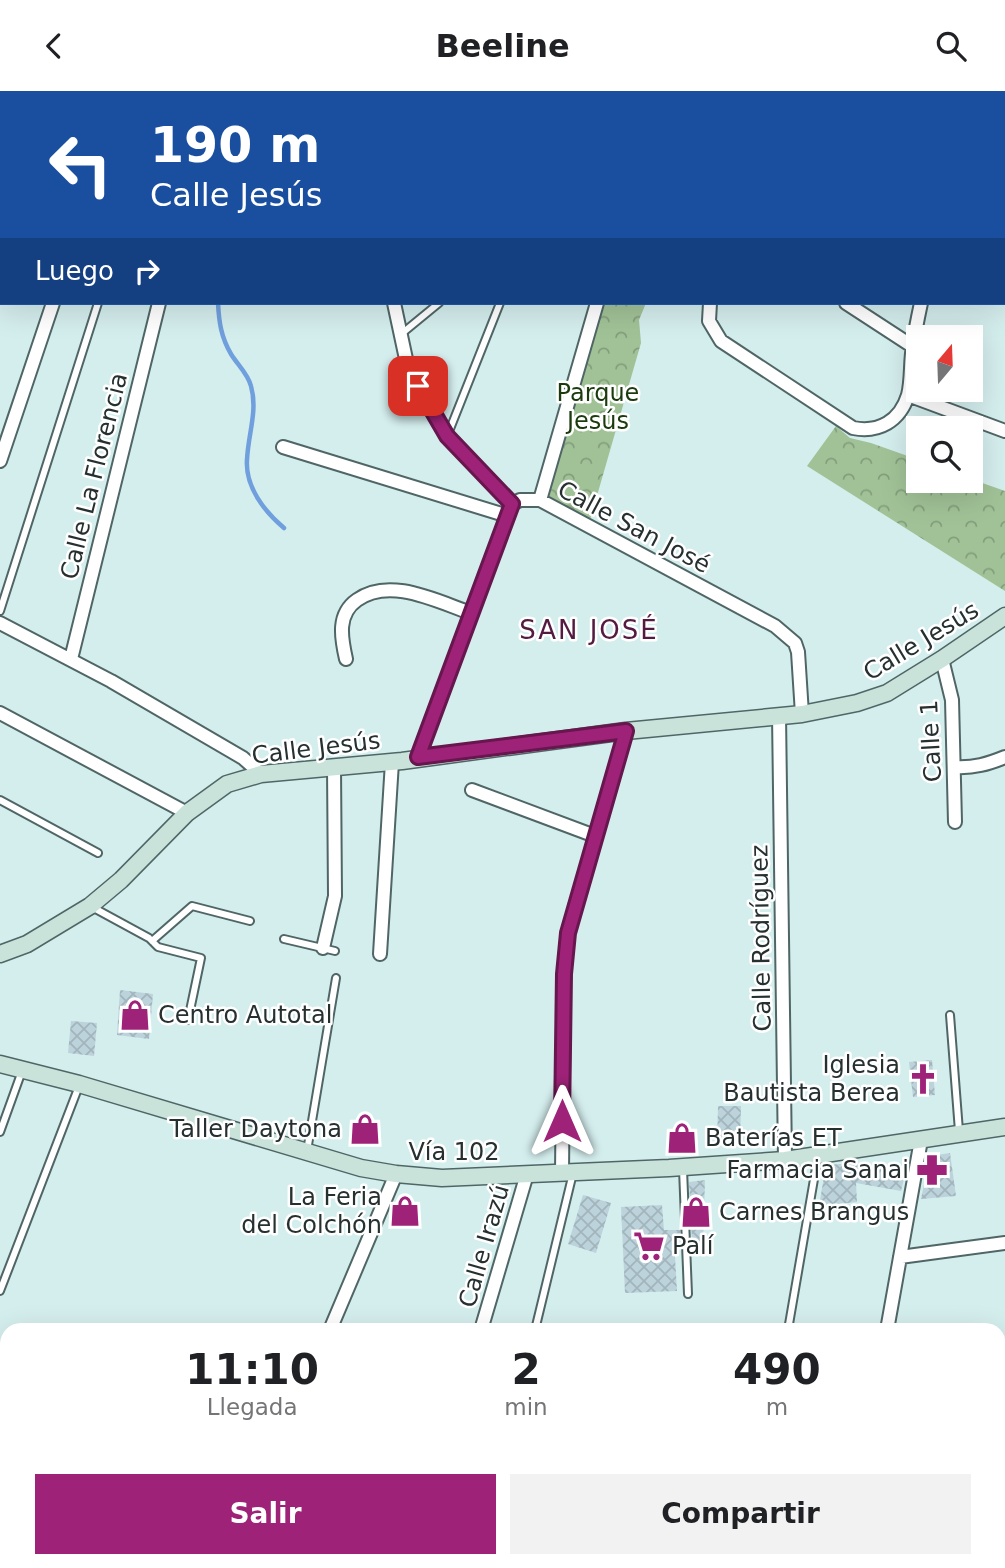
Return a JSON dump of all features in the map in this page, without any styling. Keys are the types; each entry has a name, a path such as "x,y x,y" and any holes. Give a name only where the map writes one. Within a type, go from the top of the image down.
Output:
{"street":[{"path":"0,461 52,305"},
{"name":"Calle La Florencia","path":"71,659 159,305"},
{"path":"394,305 406,359 418,386 447,436 510,510"},
{"path":"540,501 596,305"},
{"path":"710,305 709,321 720,341 853,428 868,431 889,423 906,399"},
{"path":"849,305 906,342"},
{"path":"916,325 921,305"},
{"path":"930,403 1005,431"},
{"path":"283,447 510,510"},
{"name":"Calle San José","path":"510,510 520,500 540,501 775,626 795,643 798,652 803,714"},
{"path":"418,757 510,510"},
{"path":"346,659 341,625 344,614 351,604 376,591 410,593 471,613"},
{"name":"Calle Jesús","path":"0,954 40,937 90,906 121,880 187,813 227,784 261,774 392,762 626,731 803,714 857,703 887,693 1005,616"},
{"path":"0,623 71,659 243,758 261,774"},
{"name":"Calle 1","path":"942,659 952,700 955,822"},
{"path":"0,713 187,813"},
{"name":"Calle Rodríguez","path":"779,715 785,1160"},
{"path":"568,1173 564,974 568,933 626,731"},
{"path":"955,768 985,765 1005,757"},
{"path":"380,954 392,762"},
{"path":"329,949 335,896 334,767"},
{"path":"472,790 595,836"},
{"name":"Vía 102","path":"0,1064 79,1084 361,1168 442,1178 785,1160 1005,1126"},
{"path":"888,1323 921,1140"},
{"path":"333,1323 396,1174"},
{"name":"Calle Irazú","path":"483,1323 527,1174"},
{"path":"900,1257 1005,1243"}],"lane":[{"path":"0,611 97,305"},
{"path":"400,335 437,305"},
{"path":"447,436 499,305"},
{"path":"0,800 98,853"},
{"path":"90,906 166,951 201,958 187,1020"},
{"path":"152,941 192,907 250,921"},
{"path":"284,939 329,949"},
{"path":"307,1151 336,978"},
{"path":"950,1015 959,1133"},
{"path":"0,1132 23,1069"},
{"path":"0,1291 79,1084"},
{"path":"789,1323 818,1155"},
{"path":"683,1167 688,1294"},
{"path":"536,1323 568,1173"}],"green space":[{"name":"Parque Jesús","path":"602,305 645,305 639,320 641,343 590,520 549,497"},
{"path":"836,426 850,438 906,455 906,493 983,493 983,483 1005,491 1005,591 807,466"}],"building":[{"name":"Centro Autotal","path":"120,990 153,994 149,1039 117,1035"},
{"path":"71,1021 97,1023 94,1056 68,1053"},
{"name":"Iglesia Bautista Berea","path":"932,1060 935,1095 913,1097 909,1062"},
{"path":"718,1106 741,1106 740,1144 717,1143"},
{"name":"Baterías ET","path":"677,1125 688,1125 688,1152 676,1152"},
{"path":"950,1153 956,1196 921,1199 930,1156"},
{"path":"855,1163 905,1175 901,1191 856,1183 857,1202 819,1206 826,1165"},
{"name":"Carnes Brangus","path":"705,1180 703,1243 692,1242 689,1182"},
{"path":"583,1195 611,1203 596,1253 568,1244"},
{"name":"Palí","path":"662,1205 664,1230 680,1230 680,1241 674,1240 677,1291 625,1293 621,1207"}],"waterway":[{"path":"218,305 225,342 247,377 253,395 247,460 249,480 263,507 284,528"}],"place":[{"name":"Centro Autotal","path":"135,1015"},
{"name":"Iglesia Bautista Berea","path":"923,1079"},
{"name":"Taller Daytona","path":"365,1129"},
{"name":"Baterías ET","path":"682,1138"},
{"name":"Farmacia Sanai","path":"932,1170"},
{"name":"La Feria del Colchón","path":"405,1211"},
{"name":"Carnes Brangus","path":"696,1212"},
{"name":"Palí","path":"649,1246"}],"district":[{"name":"SAN JOSÉ","path":"589,630"}],"route":[{"path":"418,386 447,436 512,504 418,757 626,731 568,933 564,974 562,1121"}]}
